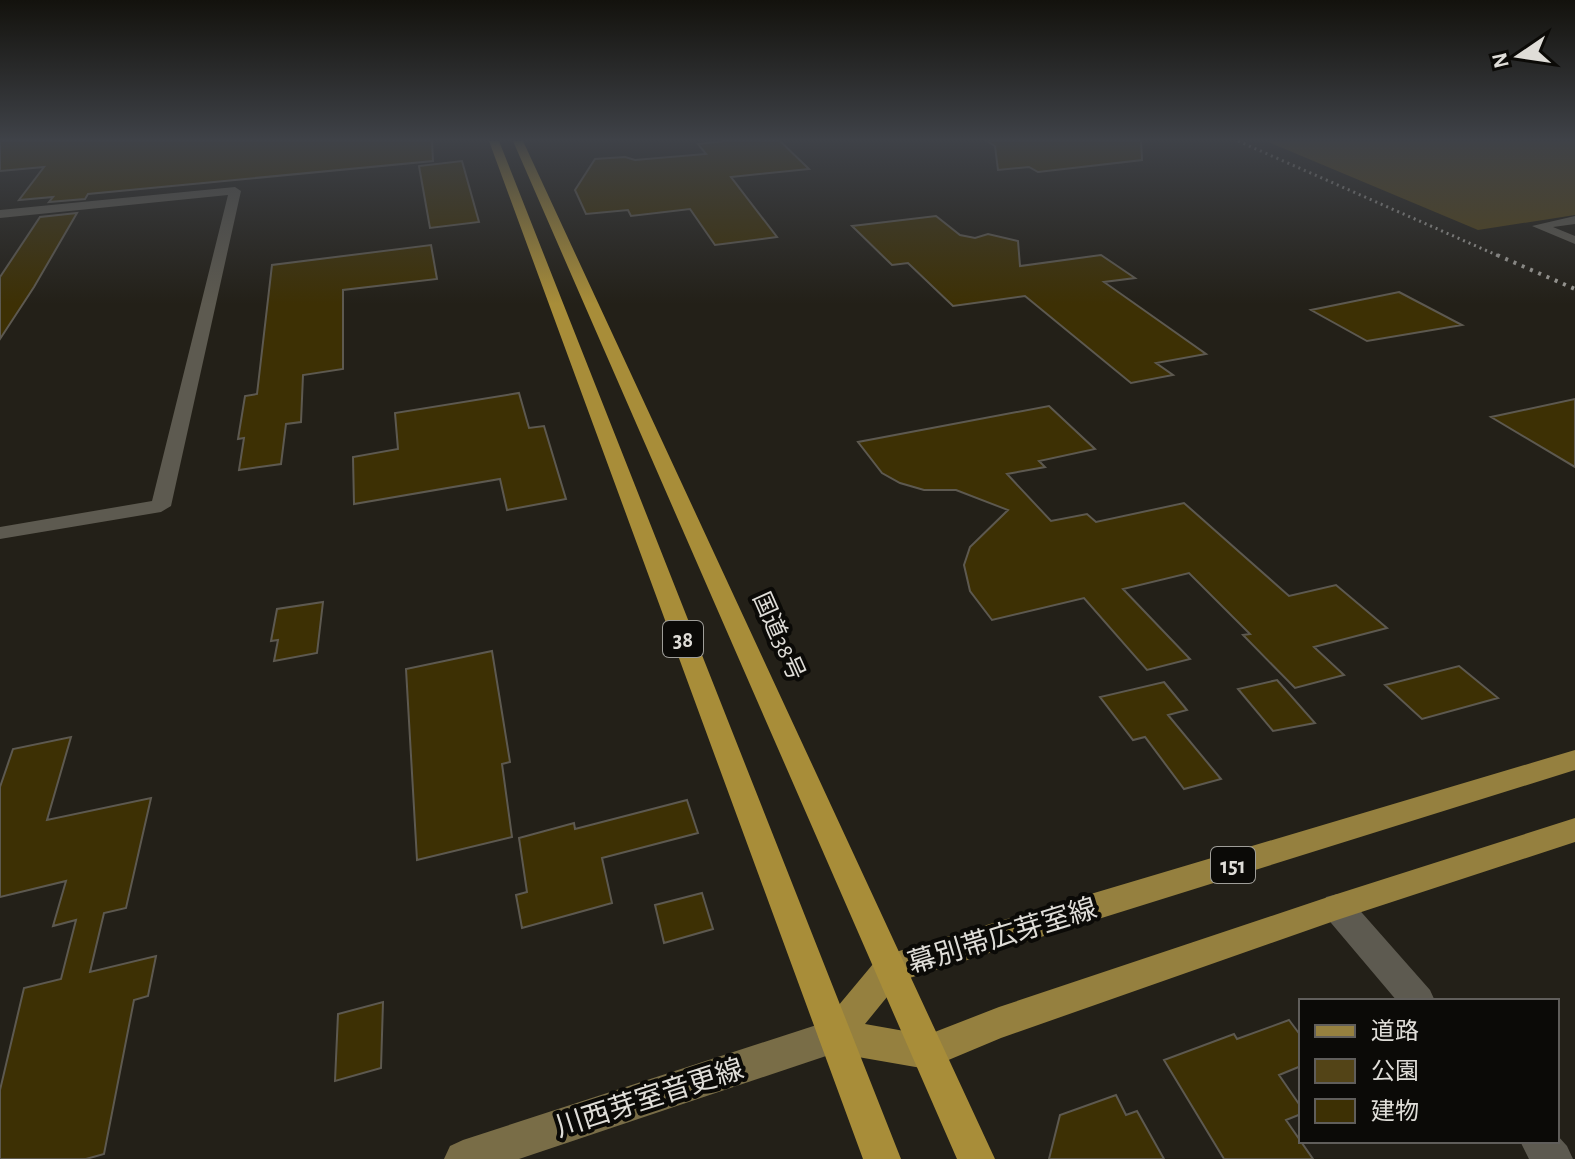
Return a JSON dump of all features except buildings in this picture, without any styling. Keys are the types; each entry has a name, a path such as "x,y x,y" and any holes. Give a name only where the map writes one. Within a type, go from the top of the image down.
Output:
{"highway":[{"name":"38","path":"515,195 882,1159"},
{"name":"国道38号","path":"543,195 976,1159"}],"main road":[{"name":"幕別帯広芽室線","path":"835,1036 889,969 1575,760"},
{"path":"835,1036 927,1052 999,1023 1337,907 1575,830"},
{"name":"川西芽室音更線","path":"463,1159 835,1036"}],"street":[{"path":"0,214 193,195"},
{"path":"0,533 161,506 234,195"},
{"path":"1575,220 1538,226 1575,240"},
{"path":"1337,907 1416,999"},
{"path":"1540,1143 1554,1159"}],"green space":[{"path":"1395,195 1575,195 1575,215 1478,230"}],"railway":[{"path":"1361,195 1501,257"},
{"path":"1497,255 1575,289"}]}
